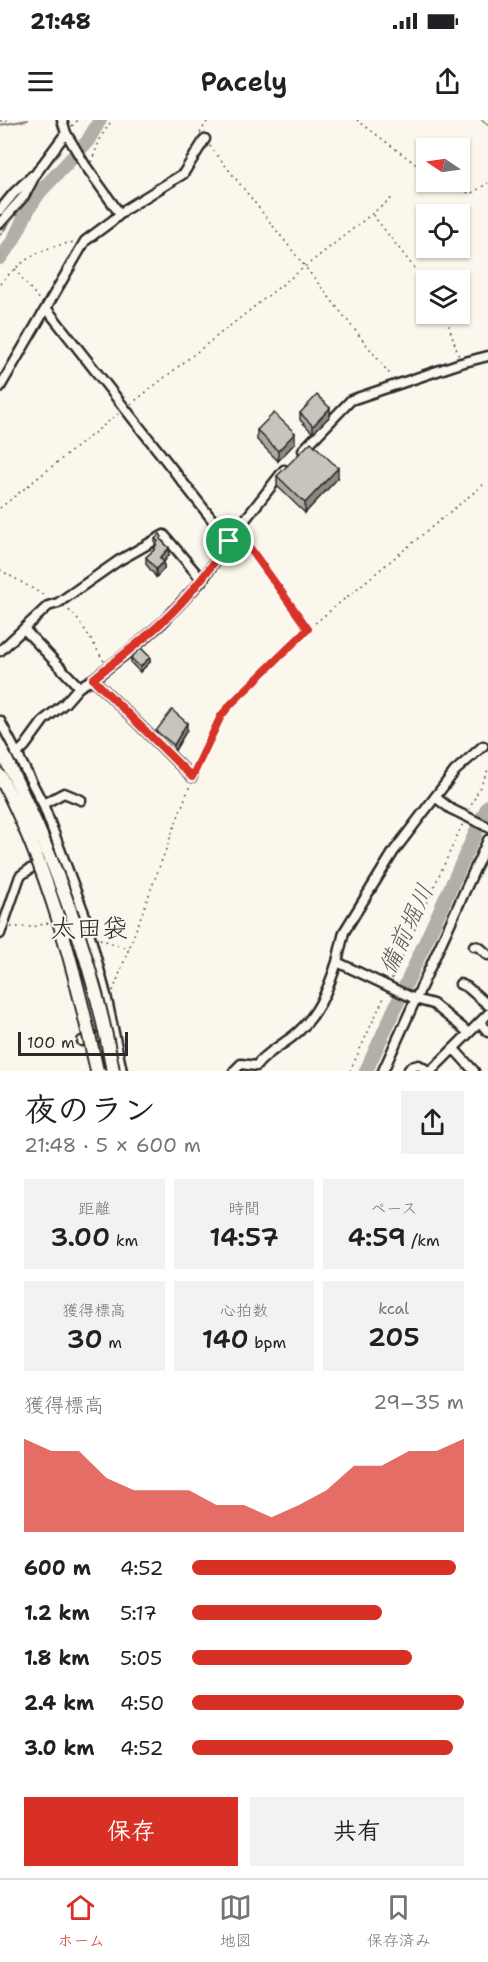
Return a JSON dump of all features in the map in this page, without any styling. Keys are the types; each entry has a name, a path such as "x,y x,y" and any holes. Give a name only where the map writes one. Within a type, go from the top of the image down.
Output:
{"highway":[{"path":"0,748 34,818 64,892 98,1005 112,1071"},
{"path":"0,777 25,828 63,932 97,1071"}],"street":[{"path":"62,120 66,133 86,167 120,214"},
{"path":"0,223 24,195 37,172 66,133"},
{"path":"0,387 85,241 120,214 183,174 205,139"},
{"path":"0,210 14,193 37,172"},
{"path":"46,308 229,541"},
{"path":"297,456 351,400 488,356"},
{"path":"0,771 18,753 44,720 79,687 131,650 163,622 202,580 237,530 290,464"},
{"path":"0,651 48,606 58,603 118,561 164,535 202,580"},
{"path":"24,629 79,687"},
{"path":"93,679 192,777"},
{"path":"0,721 44,806 91,936 122,1071"},
{"path":"234,1071 241,1064 257,1069 275,1047 292,1037 314,1013 327,992 344,932 394,851 455,771 483,746"},
{"path":"23,851 29,848 35,822 44,806 64,793 81,800"},
{"path":"435,797 488,827"},
{"path":"383,1071 488,840"},
{"path":"2,930 20,876 30,869"},
{"path":"474,946 479,947 488,956"},
{"path":"337,962 415,999 433,1004 469,1033"},
{"path":"460,984 467,987 488,1005"},
{"path":"408,1071 411,1067 419,1065 430,1071 488,1014"},
{"path":"480,1022 488,1032"},
{"path":"82,1041 115,1033"},
{"path":"454,1049 474,1071"}],"path":[{"path":"0,121 7,120"},
{"path":"86,167 95,155 102,135 112,120"},
{"path":"208,120 200,134 399,385"},
{"path":"359,120 416,164"},
{"path":"467,192 470,194 488,183"},
{"path":"0,508 392,198"},
{"path":"372,214 416,270"},
{"path":"0,284 19,263 46,250 85,241"},
{"path":"14,268 46,308"},
{"path":"448,324 461,363"},
{"path":"106,995 114,990 192,777 221,716 308,629 484,484"},
{"path":"237,530 308,629"},
{"path":"0,570 69,610 108,667"},
{"path":"350,1071 488,770"},
{"path":"2,930 49,923"},
{"path":"91,936 129,949"}],"building":[{"path":"317,395 330,408 313,426 300,413"},
{"path":"274,413 295,433 278,451 257,430"},
{"path":"311,442 338,468 305,503 277,476"},
{"path":"160,534 162,537 160,539 169,548 160,558 164,562 156,569 146,557 154,550 158,541 155,539"},
{"path":"141,648 150,657 140,667 131,658"},
{"path":"172,710 187,723 174,745 156,731"}],"waterway":[{"path":"0,125 28,120"},
{"path":"0,258 13,241 39,193 87,142 100,120"},
{"path":"482,120 488,125"},
{"path":"0,235 15,216 29,208"},
{"name":"備前堀川","path":"366,1071 488,806"}],"district":[{"name":"太田袋","path":"89,927"}],"route":[{"path":"237,530 308,629 221,716 192,777 93,679 163,622 202,580 229,541 237,530"}]}
